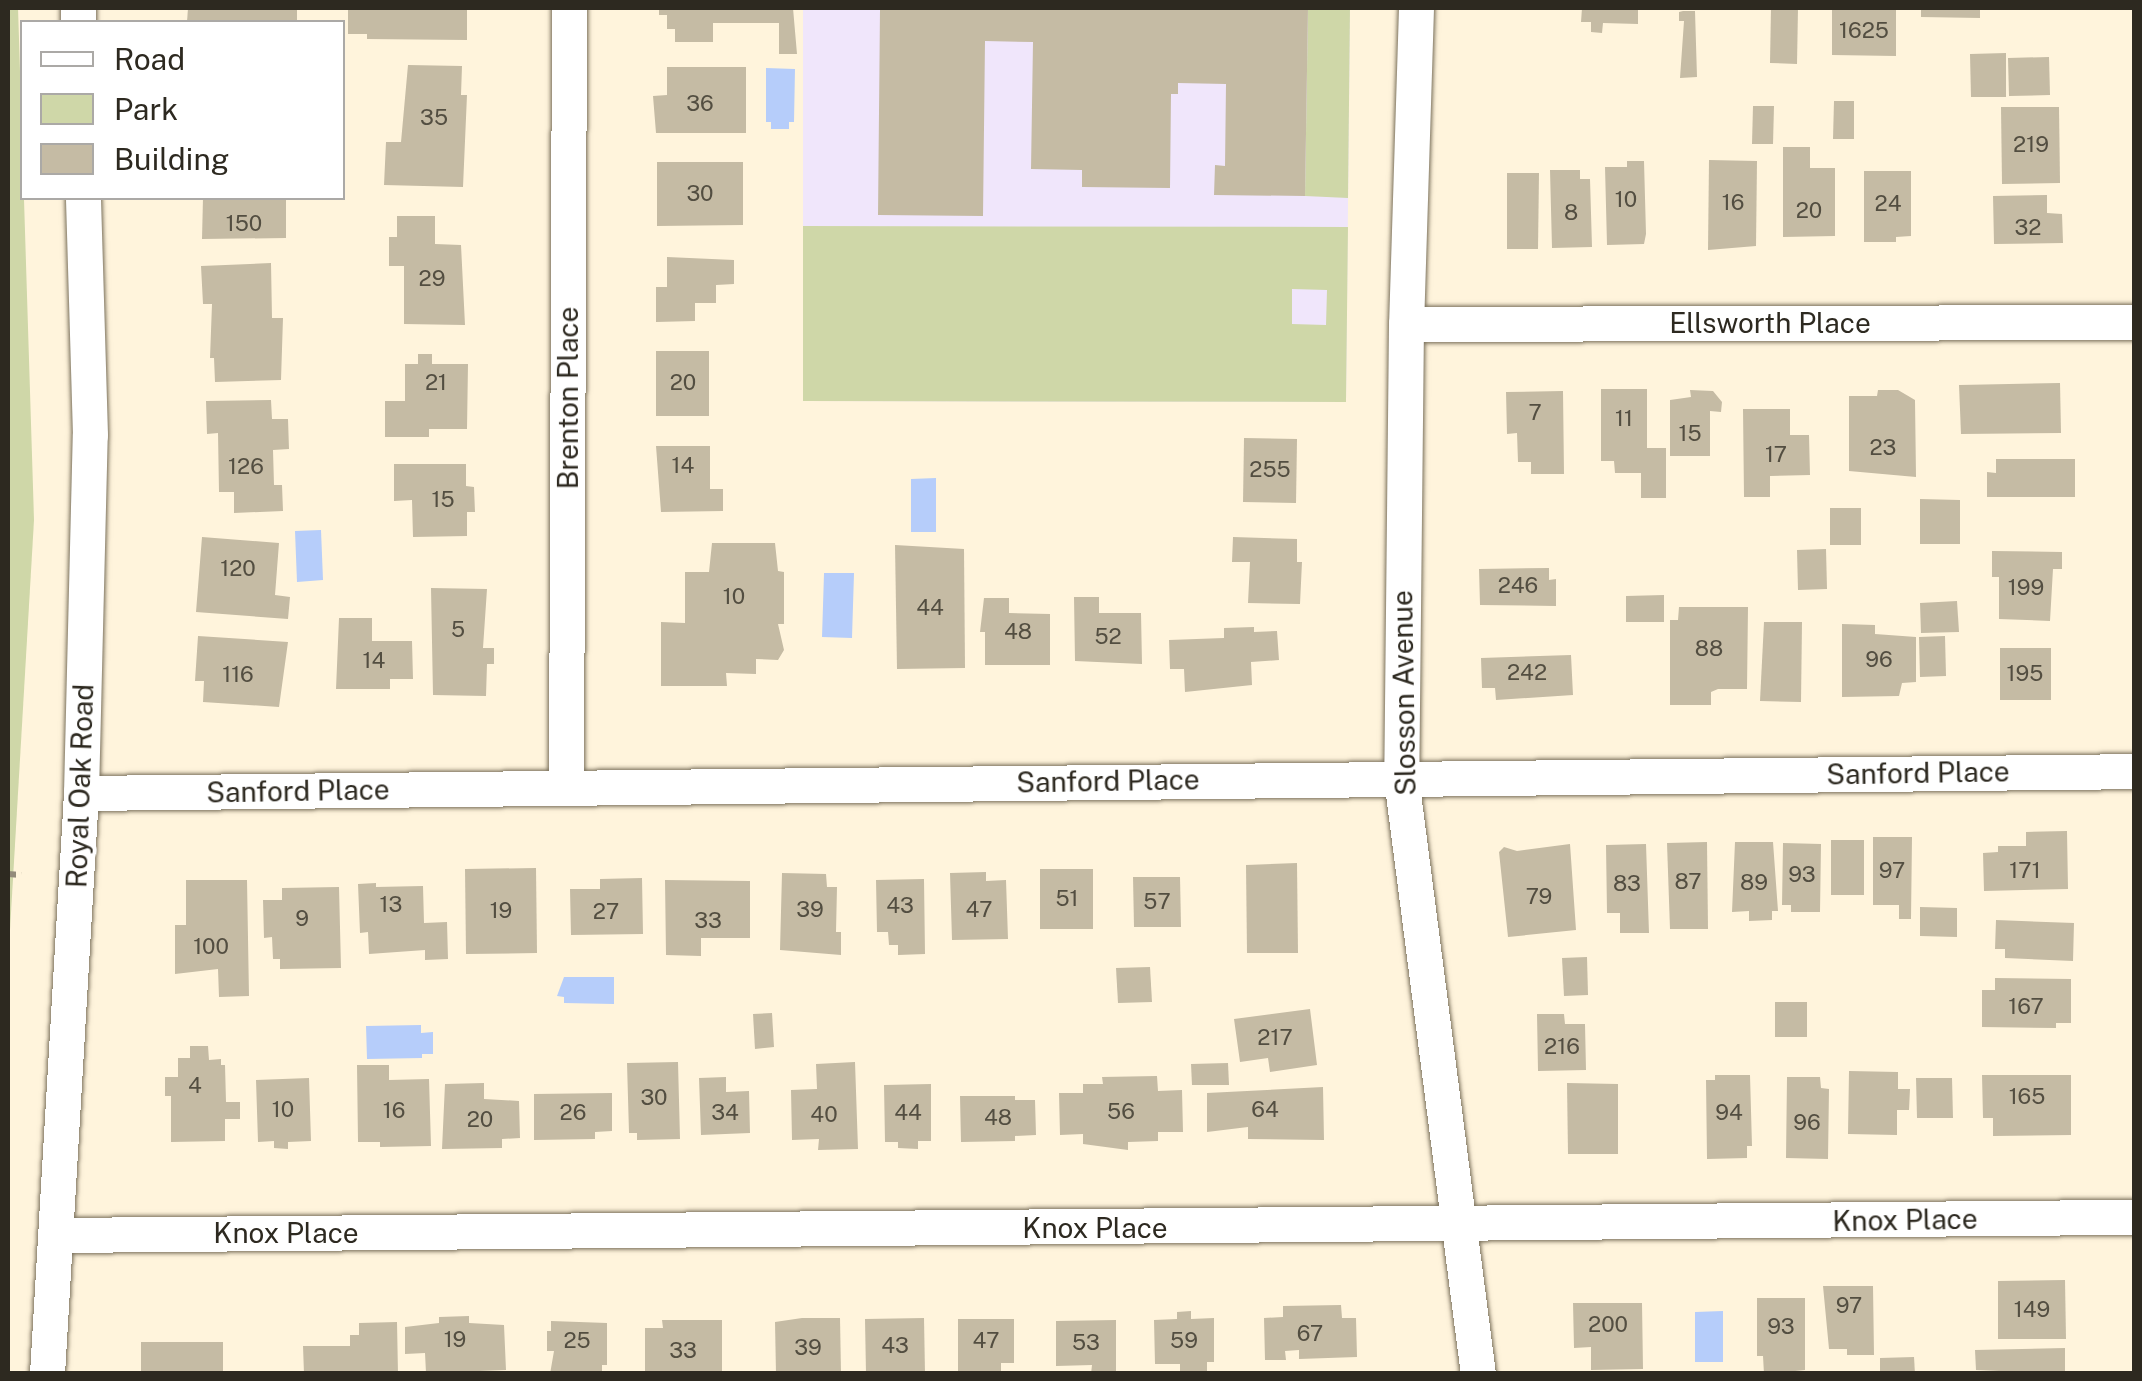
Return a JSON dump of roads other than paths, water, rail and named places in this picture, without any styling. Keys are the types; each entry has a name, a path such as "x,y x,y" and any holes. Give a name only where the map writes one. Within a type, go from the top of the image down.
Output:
{"street":[{"name":"Brenton Place","path":"566,788 569,8"},
{"name":"Slosson Avenue","path":"1416,8 1406,324 1402,778 1478,1374"},
{"name":"Royal Oak Road","path":"47,1374 81,793 90,435 83,200"},
{"name":"Ellsworth Place","path":"1406,324 2134,322"},
{"name":"Sanford Place","path":"81,793 2134,771"},
{"name":"Knox Place","path":"56,1235 1458,1226 2134,1217"}],"water":[{"path":"766,68 795,69 794,122 789,122 789,129 771,129 771,122 766,122"},
{"path":"936,478 936,532 911,532 911,479"},
{"path":"321,530 323,580 297,582 295,531"},
{"path":"824,573 854,573 852,638 822,637"},
{"path":"564,977 614,977 614,1004 564,1003 564,997 557,996"},
{"path":"421,1025 421,1033 433,1032 433,1054 422,1054 422,1058 367,1059 366,1026"},
{"path":"1723,1311 1723,1362 1695,1362 1695,1312"}]}
